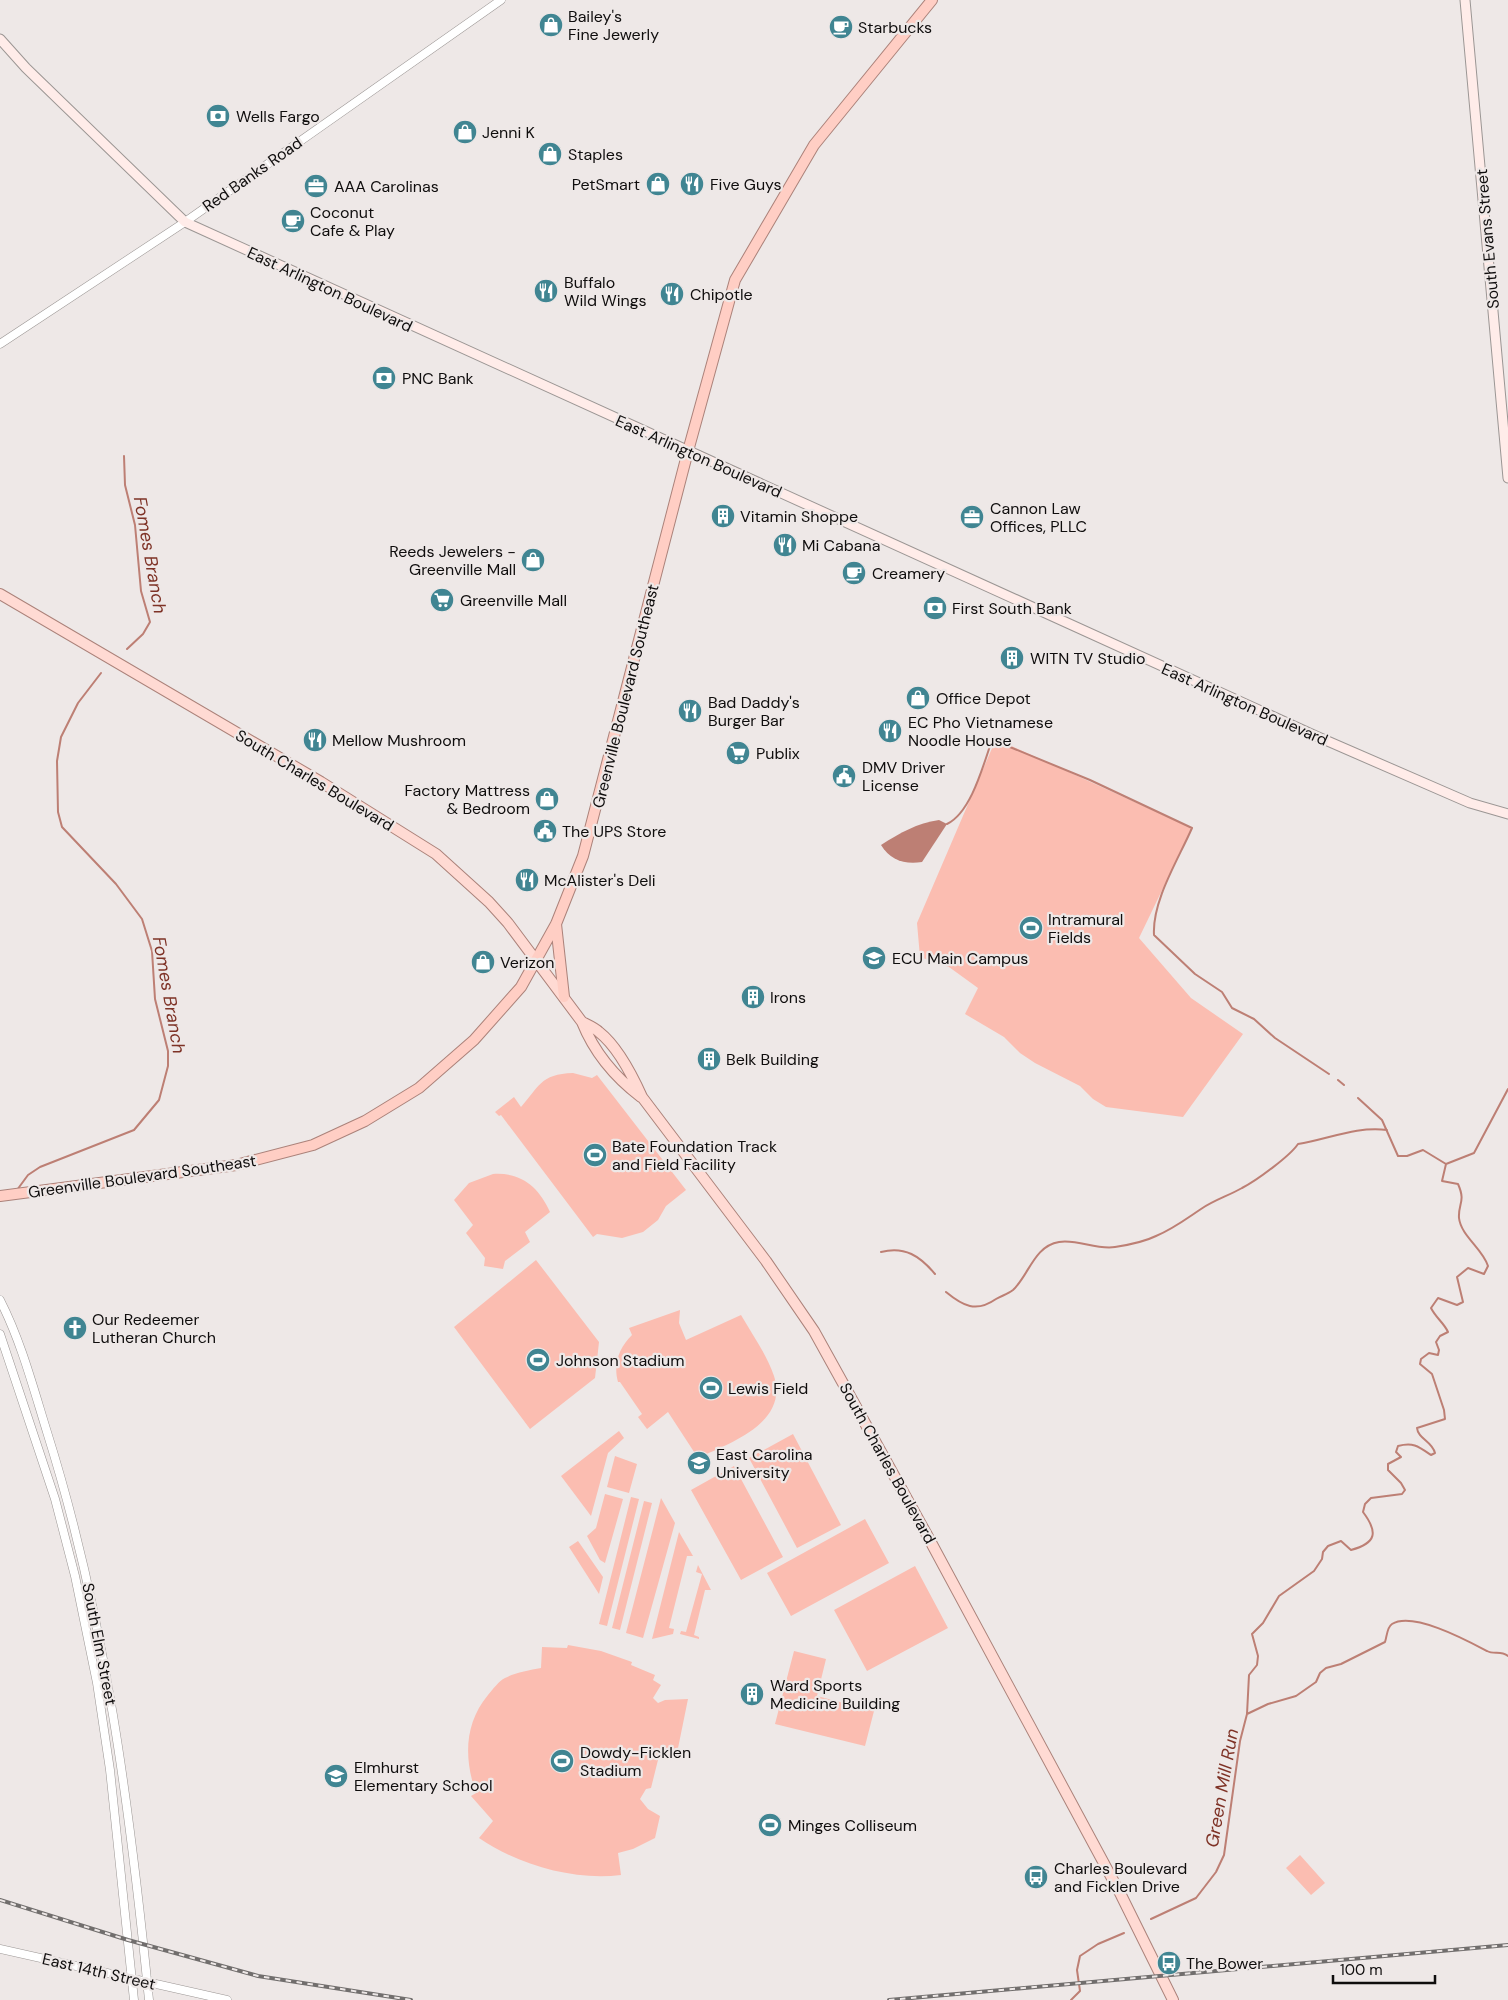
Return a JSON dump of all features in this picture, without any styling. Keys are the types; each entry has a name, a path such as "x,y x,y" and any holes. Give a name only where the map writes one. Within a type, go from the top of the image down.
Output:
{"highway":[{"name":"Greenville Boulevard Southeast","path":"0,1196 236,1165 313,1145 351,1128 403,1098 453,1060 502,1011 521,987 556,924 584,856 688,451 735,280 814,145 932,0"},
{"path":"556,924 564,997"}],"main road":[{"name":"South Evans Street","path":"1464,0 1508,478"},
{"name":"East Arlington Boulevard","path":"0,38 26,68 184,222 1316,736 1470,803 1508,814"},
{"name":"South Charles Boulevard","path":"0,594 321,782 436,854 489,902 508,923 582,1022 589,1040 623,1083 642,1097 776,1274 814,1331 928,1535 1174,2000"}],"street":[{"name":"Red Banks Road","path":"0,344 184,222 501,0"},
{"name":"South Elm Street","path":"0,1300 17,1339 67,1496 88,1584 116,1725 149,2000"},
{"name":"South Elm Street","path":"0,1334 55,1499 75,1576 97,1683 109,1762 134,2000"},
{"name":"East 14th Street","path":"0,1949 227,2000"}],"shaded area":[{"name":"Intramural Fields","path":"996,739 1192,828 1139,938 1191,998 1243,1034 1183,1117 1106,1107 1093,1099 1080,1086 1035,1063 1020,1053 1004,1037 965,1014 978,988 949,967 920,957 917,923"},
{"path":"939,820 947,824 922,862 910,863 893,858 881,845 909,829 923,823"},
{"name":"Bate Foundation Track and Field Facility","path":"573,1073 592,1078 597,1075 686,1190 666,1206 658,1220 643,1232 622,1238 597,1234 593,1237 501,1115 499,1116 495,1112 514,1097 521,1107 541,1083 547,1079 553,1076"},
{"path":"493,1174 512,1176 528,1183 535,1188 550,1212 525,1232 530,1242 505,1261 503,1269 484,1266 485,1258 466,1233 473,1225 454,1200 469,1183"},
{"name":"Johnson Stadium","path":"536,1260 599,1342 595,1378 530,1429 454,1327"},
{"name":"Lewis Field","path":"680,1310 679,1323 686,1340 741,1315 771,1368 776,1392 773,1407 765,1419 754,1429 740,1438 698,1458 668,1412 647,1429 638,1417 642,1414 620,1382 618,1382 616,1369 618,1357 632,1335 629,1328"},
{"path":"619,1431 624,1438 608,1453 591,1516 561,1476"},
{"path":"793,1434 841,1525 797,1548 749,1458"},
{"path":"615,1456 637,1464 629,1493 607,1487"},
{"path":"734,1466 783,1557 741,1580 691,1490"},
{"path":"605,1494 623,1499 605,1563 600,1560 587,1536 596,1528"},
{"path":"631,1497 639,1499 607,1626 599,1624"},
{"path":"661,1498 675,1523 643,1638 626,1633"},
{"path":"644,1501 652,1503 620,1630 612,1628"},
{"path":"865,1519 889,1563 791,1616 767,1573"},
{"path":"679,1532 693,1556 687,1556 669,1628 674,1629 673,1634 652,1639"},
{"path":"578,1541 603,1577 599,1594 569,1547"},
{"path":"698,1565 711,1590 705,1590 694,1635 699,1637 699,1639 680,1634 681,1631 686,1632 702,1574 696,1572"},
{"path":"915,1566 948,1628 867,1671 834,1610"},
{"name":"Dowdy-Ficklen Stadium","path":"568,1645 601,1651 632,1662 631,1665 655,1675 653,1680 661,1685 653,1698 658,1703 665,1700 688,1699 676,1758 669,1758 671,1749 669,1754 660,1752 651,1788 646,1789 640,1799 648,1809 660,1816 655,1838 633,1849 618,1853 621,1875 584,1876 547,1869 511,1856 479,1838 493,1821 471,1796 476,1793 469,1767 468,1742 474,1718 488,1695 503,1679 517,1673 541,1668 542,1647 567,1648"},
{"path":"794,1651 826,1659 817,1696 874,1711 865,1746 775,1724"},
{"path":"1300,1855 1325,1883 1311,1895 1286,1868"}],"waterway":[{"name":"Fomes Branch","path":"124,456 125,485 135,525 141,591 150,622 143,634 127,649"},
{"name":"Fomes Branch","path":"17,1190 28,1175 40,1167 134,1130 159,1100 168,1066 168,1051 155,999 152,951 142,919 116,884 62,827 58,812 57,761 61,737 78,703 101,673"},
{"path":"947,824 956,818 970,798 993,737 1005,745 1090,780 1192,828 1161,895 1154,922 1154,935 1195,974 1222,992 1232,1008 1254,1019 1275,1038 1329,1074"},
{"path":"1338,1080 1344,1085"},
{"name":"Green Mill Run","path":"1151,1919 1196,1898 1216,1872 1224,1855 1240,1741 1247,1714 1249,1675 1257,1665 1258,1656 1252,1634 1263,1623 1279,1596 1314,1571 1328,1546 1341,1541 1351,1550 1366,1544 1370,1540 1373,1531 1363,1512 1365,1504 1371,1498 1402,1494 1405,1490 1388,1470 1388,1464 1401,1457 1396,1452 1398,1446 1412,1445 1431,1455 1435,1453 1420,1435 1417,1428 1445,1419 1444,1410 1432,1374 1420,1364 1421,1359 1429,1353 1438,1355 1439,1350 1436,1342 1440,1336 1448,1332 1431,1308 1438,1298 1457,1305 1463,1302 1457,1277 1468,1268 1484,1274 1488,1266 1482,1254 1461,1225 1459,1218 1461,1195 1458,1184 1442,1181 1446,1164 1474,1153 1508,1089"},
{"path":"1358,1098 1382,1120 1398,1156 1407,1156 1423,1150 1446,1164"},
{"path":"946,1292 964,1304 976,1307 982,1306 1013,1290 1038,1255 1051,1245 1066,1241 1108,1248 1146,1240 1168,1230 1206,1206 1248,1185 1280,1161 1298,1144 1353,1131 1387,1130"},
{"path":"881,1252 897,1250 911,1254 924,1262 935,1274"},
{"name":"Green Mill Run","path":"1247,1714 1268,1704 1296,1696 1316,1682 1320,1673 1326,1668 1341,1664 1385,1642 1390,1625 1401,1621 1426,1624 1490,1652 1503,1653 1508,1656"},
{"name":"Green Mill Run","path":"1071,2000 1080,1991 1077,1970 1080,1956 1098,1944 1124,1933"}],"railway":[{"path":"0,1900 128,1940 258,1976 411,2000"},
{"path":"889,2000 1508,1945"}],"place":[{"name":"Bailey's Fine Jewerly","path":"551,25"},
{"name":"Starbucks","path":"841,27"},
{"name":"Wells Fargo","path":"218,116"},
{"name":"Jenni K","path":"465,132"},
{"name":"Staples","path":"550,154"},
{"name":"PetSmart","path":"658,184"},
{"name":"Five Guys","path":"692,184"},
{"name":"AAA Carolinas","path":"316,186"},
{"name":"Coconut Cafe & Play","path":"293,221"},
{"name":"Buffalo Wild Wings","path":"546,291"},
{"name":"Chipotle","path":"672,294"},
{"name":"PNC Bank","path":"384,378"},
{"name":"Vitamin Shoppe","path":"723,516"},
{"name":"Cannon Law Offices, PLLC","path":"972,517"},
{"name":"Mi Cabana","path":"785,545"},
{"name":"Reeds Jewelers - Greenville Mall","path":"533,560"},
{"name":"Creamery","path":"854,573"},
{"name":"Greenville Mall","path":"442,600"},
{"name":"First South Bank","path":"935,608"},
{"name":"WITN TV Studio","path":"1012,658"},
{"name":"Office Depot","path":"918,698"},
{"name":"Bad Daddy's Burger Bar","path":"690,711"},
{"name":"EC Pho Vietnamese Noodle House","path":"890,731"},
{"name":"Mellow Mushroom","path":"315,740"},
{"name":"Publix","path":"738,753"},
{"name":"DMV Driver License","path":"844,776"},
{"name":"Factory Mattress & Bedroom","path":"547,799"},
{"name":"The UPS Store","path":"545,831"},
{"name":"McAlister's Deli","path":"527,880"},
{"name":"Intramural Fields","path":"1031,928"},
{"name":"ECU Main Campus","path":"874,958"},
{"name":"Verizon","path":"483,962"},
{"name":"Irons","path":"753,997"},
{"name":"Belk Building","path":"709,1059"},
{"name":"Bate Foundation Track and Field Facility","path":"595,1155"},
{"name":"Our Redeemer Lutheran Church","path":"75,1328"},
{"name":"Johnson Stadium","path":"538,1360"},
{"name":"Lewis Field","path":"711,1388"},
{"name":"East Carolina University","path":"699,1463"},
{"name":"Ward Sports Medicine Building","path":"752,1694"},
{"name":"Dowdy-Ficklen Stadium","path":"562,1761"},
{"name":"Elmhurst Elementary School","path":"336,1776"},
{"name":"Minges Colliseum","path":"770,1825"},
{"name":"Charles Boulevard and Ficklen Drive","path":"1036,1877"},
{"name":"The Bower","path":"1169,1963"}]}
